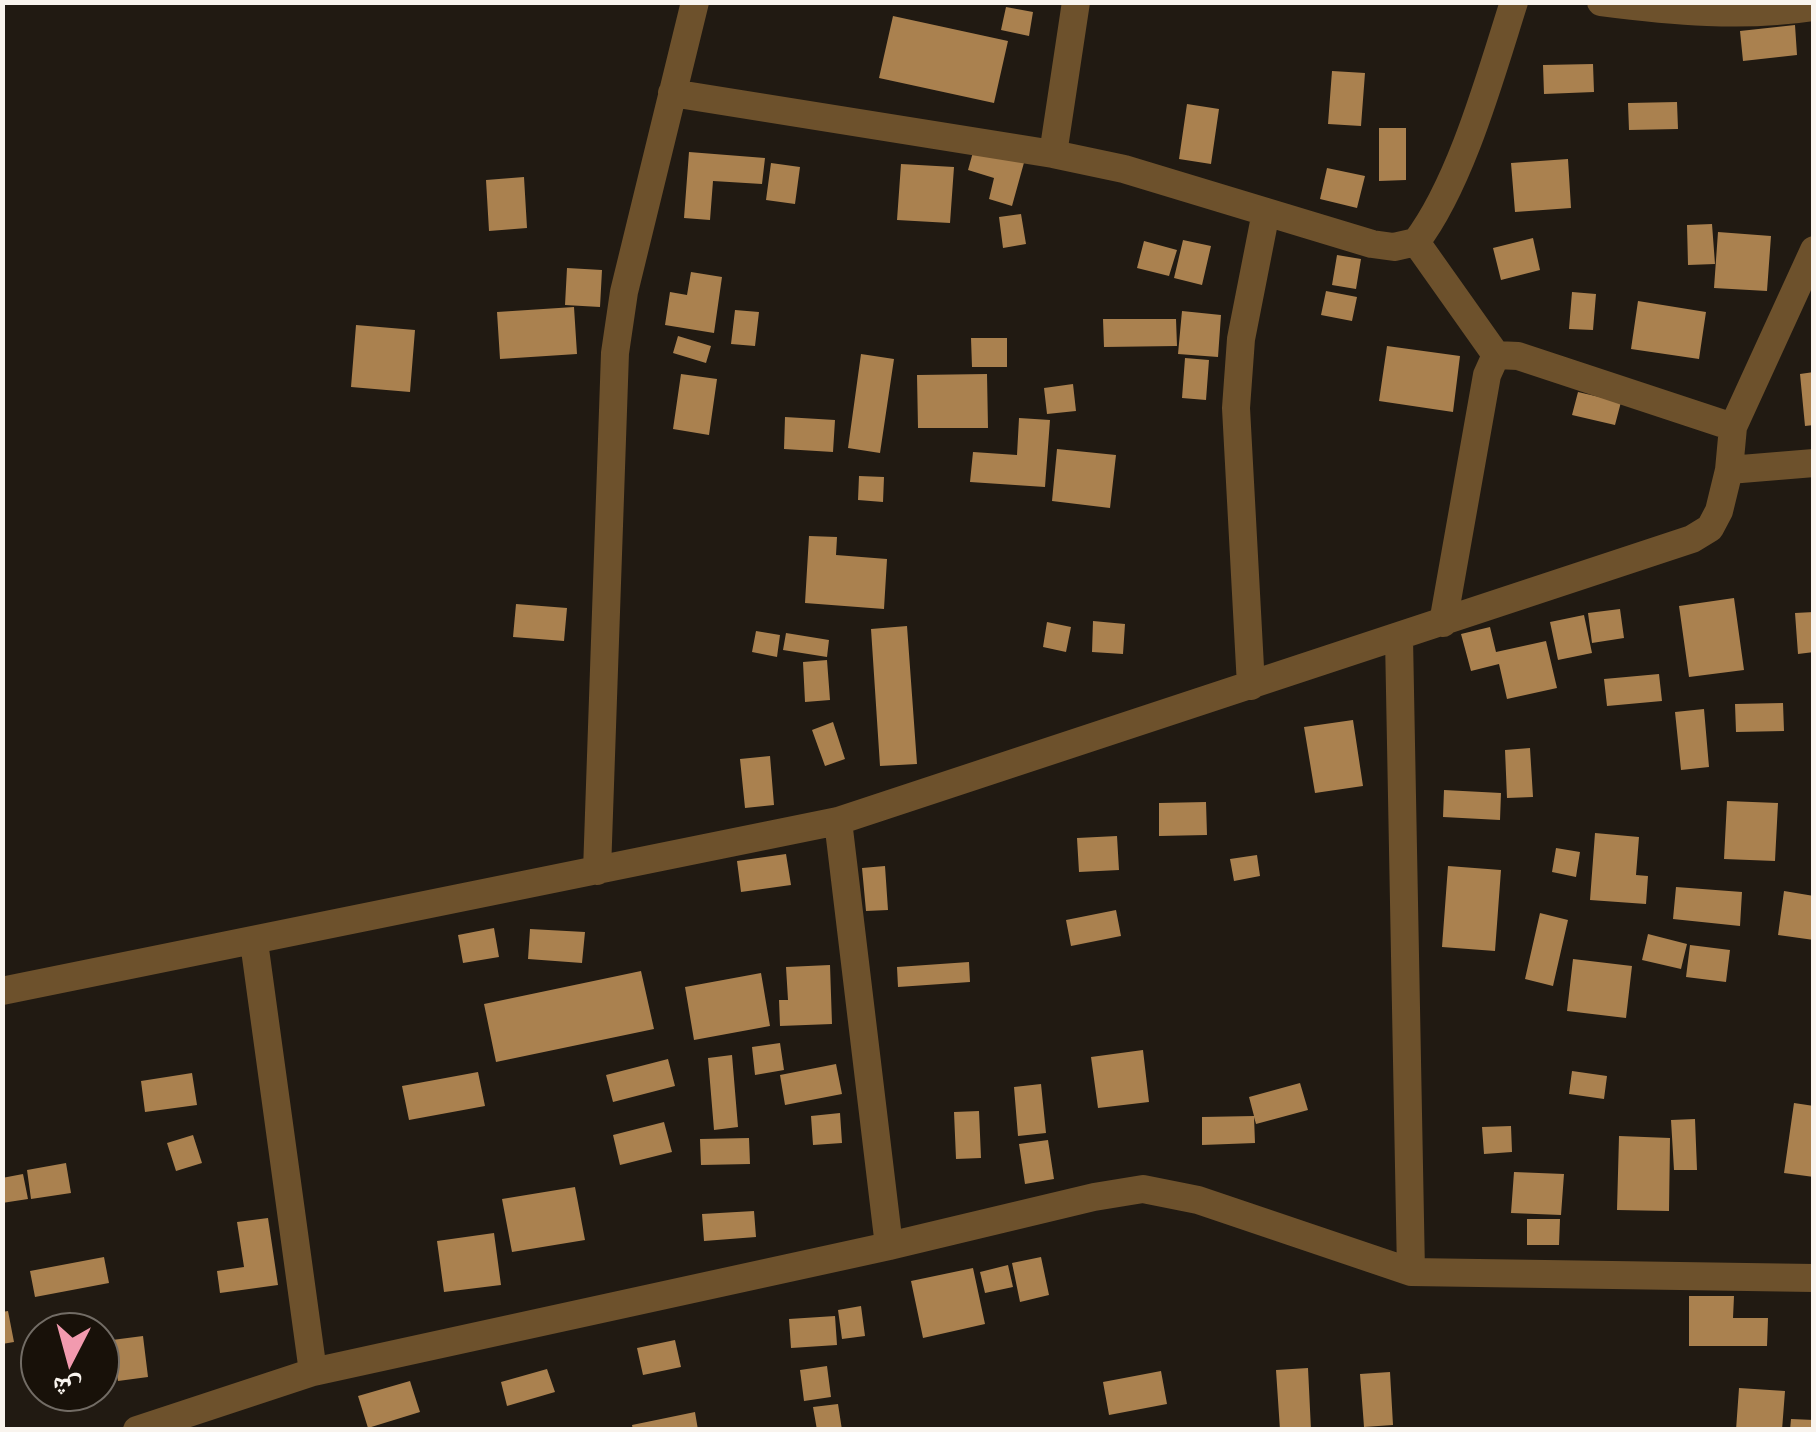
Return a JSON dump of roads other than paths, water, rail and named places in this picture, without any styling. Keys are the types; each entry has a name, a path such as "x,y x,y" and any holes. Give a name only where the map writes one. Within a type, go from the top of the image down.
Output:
{"street":[{"path":"597,871 615,353 624,292 695,2"},
{"path":"1053,154 1076,2"},
{"path":"672,92 1124,169 1372,244 1394,247 1416,242 1443,197 1485,91 1514,2"},
{"path":"1601,2 1674,11 1744,13 1814,7"},
{"path":"1251,686 1236,408 1242,339 1266,212"},
{"path":"1416,242 1496,356"},
{"path":"2,991 838,821 1692,539 1710,528 1719,511 1729,470 1733,427 1814,250"},
{"path":"1496,356 1518,356 1733,427"},
{"path":"1442,623 1486,374 1496,356"},
{"path":"1729,470 1814,463"},
{"path":"1399,638 1411,1272"},
{"path":"838,821 888,1246"},
{"path":"254,942 313,1372"},
{"path":"137,1430 313,1372 1143,1189 1198,1200 1411,1272 1814,1278"}]}
